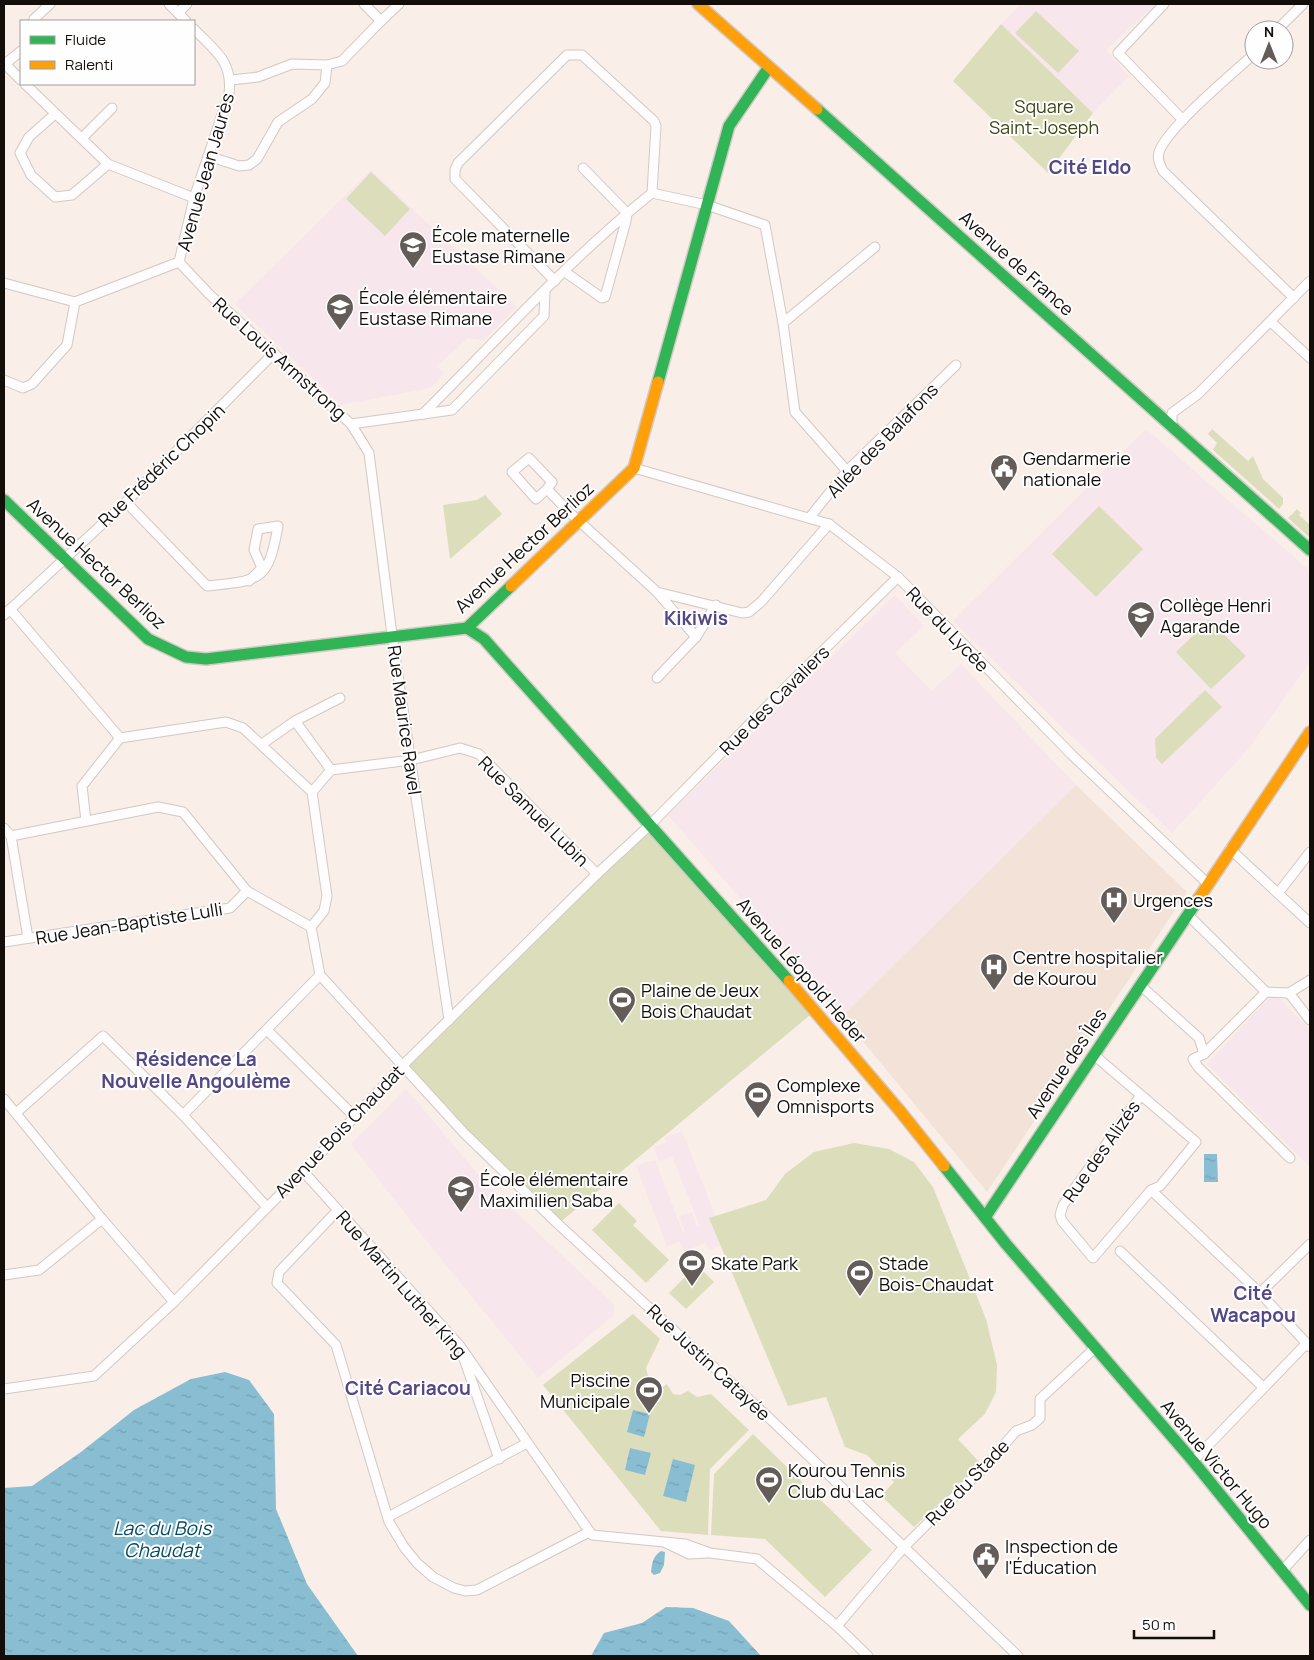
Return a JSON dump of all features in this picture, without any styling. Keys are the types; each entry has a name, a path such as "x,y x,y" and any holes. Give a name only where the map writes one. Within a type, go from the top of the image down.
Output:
{"street":[{"path":"35,20 50,4"},
{"path":"169,4 185,20"},
{"path":"178,13 187,4"},
{"path":"364,4 381,21"},
{"path":"231,80 258,77 292,64 328,65 342,61 399,4"},
{"name":"Avenue de France","path":"698,4 1310,550"},
{"path":"1164,4 1118,53 1183,120"},
{"path":"1287,20 1303,4"},
{"name":"Avenue Jean Jaurès","path":"75,302 179,262 194,198 229,94 231,80 224,60 195,30"},
{"path":"20,52 5,64 20,79"},
{"path":"423,414 556,281 565,272 627,213 652,193 656,126 654,121 582,55 567,55 458,163 454,170 455,179 556,281"},
{"path":"1244,63 1183,120 1159,154 1159,164 1163,171 1294,298"},
{"path":"208,156 239,166 249,165 257,159 278,122 312,99 325,84 328,65"},
{"path":"634,468 729,126 769,67"},
{"path":"25,85 108,164 194,198"},
{"path":"82,138 112,108"},
{"path":"55,114 29,137 20,153 31,175 55,197 72,195 108,164"},
{"path":"583,168 627,213"},
{"path":"652,193 707,205 765,225 783,323 796,412 847,472"},
{"path":"565,272 602,298 605,297 627,213"},
{"path":"783,323 875,247"},
{"name":"Rue Louis Armstrong","path":"179,262 209,294 351,424 452,410 544,316 546,291"},
{"path":"1159,415 1172,413 1198,394 1310,281"},
{"path":"4,283 75,302 68,345 32,384 23,388 4,380"},
{"path":"1271,322 1310,358"},
{"name":"Rue Frédéric Chopin","path":"7,612 64,557 126,502 274,353"},
{"name":"Allée des Balafons","path":"810,517 847,472 956,365"},
{"path":"1172,413 1172,427"},
{"name":"Rue Maurice Ravel","path":"351,424 369,454 392,635 449,1020"},
{"path":"529,458 552,482 547,489 536,499 512,472 529,458"},
{"name":"Rue du Lycée","path":"634,468 829,524 898,577 1072,755 1207,883"},
{"name":"Avenue Hector Berlioz","path":"4,500 148,639 186,657 206,659 392,635 467,628 634,468"},
{"path":"547,489 578,521 657,592 696,637"},
{"path":"126,502 207,586 249,581 264,573 273,554 278,526 258,529 254,550 262,568 249,581"},
{"path":"657,592 716,605 742,613 749,612 761,602 829,524"},
{"name":"Rue des Cavaliers","path":"651,824 898,577"},
{"path":"657,678 696,637 716,605"},
{"path":"7,612 120,738"},
{"name":"Avenue Léopold Heder","path":"467,628 484,639 651,824 815,1011 986,1216 1006,1244 1095,1348"},
{"path":"262,744 295,721 340,698"},
{"path":"295,721 331,770 312,792"},
{"path":"86,821 82,786 120,738 226,722 243,728 312,792 327,896 324,912 311,927"},
{"name":"Avenue des Îles","path":"986,1216 1042,1128 1094,1055 1207,883 1310,732"},
{"name":"Rue Samuel Lubin","path":"331,770 411,760 460,748 479,754 597,874"},
{"path":"11,836 158,807 183,812 247,891 311,927"},
{"name":"Avenue Bois Chaudat","path":"4,1388 94,1376 174,1302 266,1206 303,1171 402,1066 597,874 651,824"},
{"path":"4,828 11,836 28,938"},
{"path":"1230,849 1279,892 1310,923"},
{"path":"1279,892 1310,852"},
{"name":"Rue Jean-Baptiste Lulli","path":"4,942 230,908 247,891"},
{"path":"1187,914 1266,992 1289,994 1310,980"},
{"path":"183,1115 320,975 311,927"},
{"name":"Rue Justin Catayée","path":"320,975 464,1133 532,1200 766,1415 1018,1656"},
{"path":"1140,985 1199,1038 1204,1054"},
{"path":"1266,992 1204,1054 1193,1059 1290,1158"},
{"path":"1289,994 1310,1020"},
{"path":"267,1030 354,1116"},
{"path":"16,1113 102,1036 183,1115 266,1206"},
{"name":"Rue des Alizés","path":"1094,1055 1141,1095 1063,1205 1060,1215 1062,1221 1094,1258 1151,1190"},
{"path":"1141,1095 1196,1142 1160,1186 1151,1190 1260,1293 1308,1346 1263,1387 1193,1461"},
{"path":"4,1098 102,1219 174,1302"},
{"name":"Rue Martin Luther King","path":"303,1171 460,1346 589,1532"},
{"path":"337,1210 279,1272 277,1281 282,1290 336,1344 388,1517 404,1547 423,1570 443,1583 464,1591 476,1590 589,1532 595,1537 666,1543 689,1554 710,1552 760,1560 838,1626 868,1656"},
{"path":"4,1275 39,1270 102,1219"},
{"path":"1260,1293 1310,1244"},
{"path":"1120,1251 1263,1387"},
{"path":"460,1346 499,1459"},
{"name":"Rue du Stade","path":"838,1626 903,1548 992,1459 1016,1431 1032,1425 1040,1418 1040,1400 1095,1348"},
{"name":"Avenue Victor Hugo","path":"1095,1348 1193,1461 1310,1605"},
{"path":"388,1517 526,1443"},
{"path":"1282,1571 1310,1540"}],"shaded area":[{"path":"1021,4 1156,4 1106,50 1129,76 1093,113 1001,24"},
{"path":"371,170 517,307 483,340 468,338 437,366 444,374 430,388 341,405 235,304"},
{"name":"Collège Henri Agarande","path":"1146,429 1310,571 1310,662 1249,748 1172,833 953,621"},
{"path":"895,595 924,626 895,653 932,691 961,664 1076,785 842,1016 668,815"},
{"name":"Centre hospitalier de Kourou","path":"1076,785 1187,892 987,1192 842,1016"},
{"path":"1274,993 1310,1030 1310,1167 1207,1064"},
{"name":"École élémentaire Maximilien Saba","path":"406,1089 489,1187 614,1304 614,1315 538,1378 351,1144"},
{"path":"682,1131 726,1243 710,1250 706,1243 684,1251 679,1241 667,1247 636,1165 655,1160 683,1233 685,1232 679,1216 692,1212 696,1226 700,1226 672,1156 659,1161 653,1146 667,1143 665,1137"}],"green space":[{"path":"1036,11 1079,51 1058,73 1015,33"},
{"name":"Square Saint-Joseph","path":"1001,24 1093,113 1048,173 953,81"},
{"path":"371,172 410,209 385,236 346,199"},
{"path":"1212,429 1248,461 1253,456 1263,479 1283,498 1283,504 1279,509 1213,450 1217,443 1208,434"},
{"path":"485,495 502,514 450,559 443,505 477,500"},
{"path":"1099,506 1143,549 1096,597 1052,554"},
{"path":"1297,509 1301,513 1299,515 1310,525 1310,538 1288,518"},
{"path":"1209,620 1246,656 1211,689 1176,652"},
{"path":"1205,690 1222,707 1162,764 1156,758 1155,739"},
{"name":"Plaine de Jeux Bois Chaudat","path":"651,824 815,1011 558,1224 402,1066"},
{"name":"Stade Bois-Chaudat","path":"854,1143 889,1149 914,1162 933,1187 986,1319 997,1365 996,1392 985,1414 958,1439 981,1464 914,1527 881,1496 894,1482 867,1455 845,1447 826,1397 788,1406 709,1218 766,1200 785,1174 814,1152"},
{"path":"619,1203 637,1221 633,1225 669,1260 646,1283 592,1230"},
{"name":"Skate Park","path":"697,1265 714,1282 686,1309 669,1293"},
{"name":"Piscine Municipale","path":"633,1314 660,1339 646,1368 650,1384 662,1388 667,1384 673,1394 680,1395 688,1391 697,1397 711,1394 749,1430 710,1469 708,1535 661,1531 543,1385"},
{"name":"Kourou Tennis Club du Lac","path":"753,1434 872,1550 825,1597 765,1539 711,1535 714,1474"}],"water":[{"path":"1204,1154 1217,1154 1218,1182 1204,1182"},
{"name":"Lac du Bois Chaudat","path":"225,1372 249,1380 274,1414 276,1509 307,1584 358,1656 4,1656 4,1488 32,1486 81,1452 134,1410 191,1379"},
{"path":"633,1410 650,1414 644,1437 627,1432"},
{"path":"630,1448 651,1453 645,1475 625,1470"},
{"path":"673,1459 695,1465 686,1502 663,1496"},
{"path":"661,1551 665,1552 664,1565 660,1573 654,1575 651,1572 652,1563 656,1555"},
{"path":"666,1607 693,1608 729,1621 761,1656 591,1656 604,1633 642,1623"}],"traffic: fast":[{"path":"658,382 729,126 769,67"},
{"path":"817,109 1310,550"},
{"path":"4,500 148,639 186,657 206,659 467,628 511,586"},
{"path":"467,628 484,639 789,981"},
{"path":"986,1216 1199,898"},
{"path":"944,1166 1006,1244 1193,1461 1310,1605"}],"traffic: slow":[{"path":"698,4 817,109"},
{"path":"511,586 634,468 658,382"},
{"path":"1199,898 1310,732"},
{"path":"789,981 900,1111 944,1166"}],"place":[{"name":"École maternelle Eustase Rimane","path":"413,269"},
{"name":"École élémentaire Eustase Rimane","path":"340,331"},
{"name":"Gendarmerie nationale","path":"1004,492"},
{"name":"Collège Henri Agarande","path":"1141,639"},
{"name":"Urgences","path":"1114,924"},
{"name":"Centre hospitalier de Kourou","path":"994,991"},
{"name":"Plaine de Jeux Bois Chaudat","path":"622,1024"},
{"name":"Complexe Omnisports","path":"758,1119"},
{"name":"École élémentaire Maximilien Saba","path":"461,1213"},
{"name":"Skate Park","path":"692,1287"},
{"name":"Stade Bois-Chaudat","path":"860,1297"},
{"name":"Piscine Municipale","path":"649,1414"},
{"name":"Kourou Tennis Club du Lac","path":"769,1504"},
{"name":"Inspection de l'Éducation","path":"986,1580"}],"district":[{"name":"Cité Eldo","path":"1090,167"},
{"name":"Kikiwis","path":"696,618"},
{"name":"Résidence La Nouvelle Angoulème","path":"196,1070"},
{"name":"Cité Wacapou","path":"1253,1304"},
{"name":"Cité Cariacou","path":"408,1388"}]}
